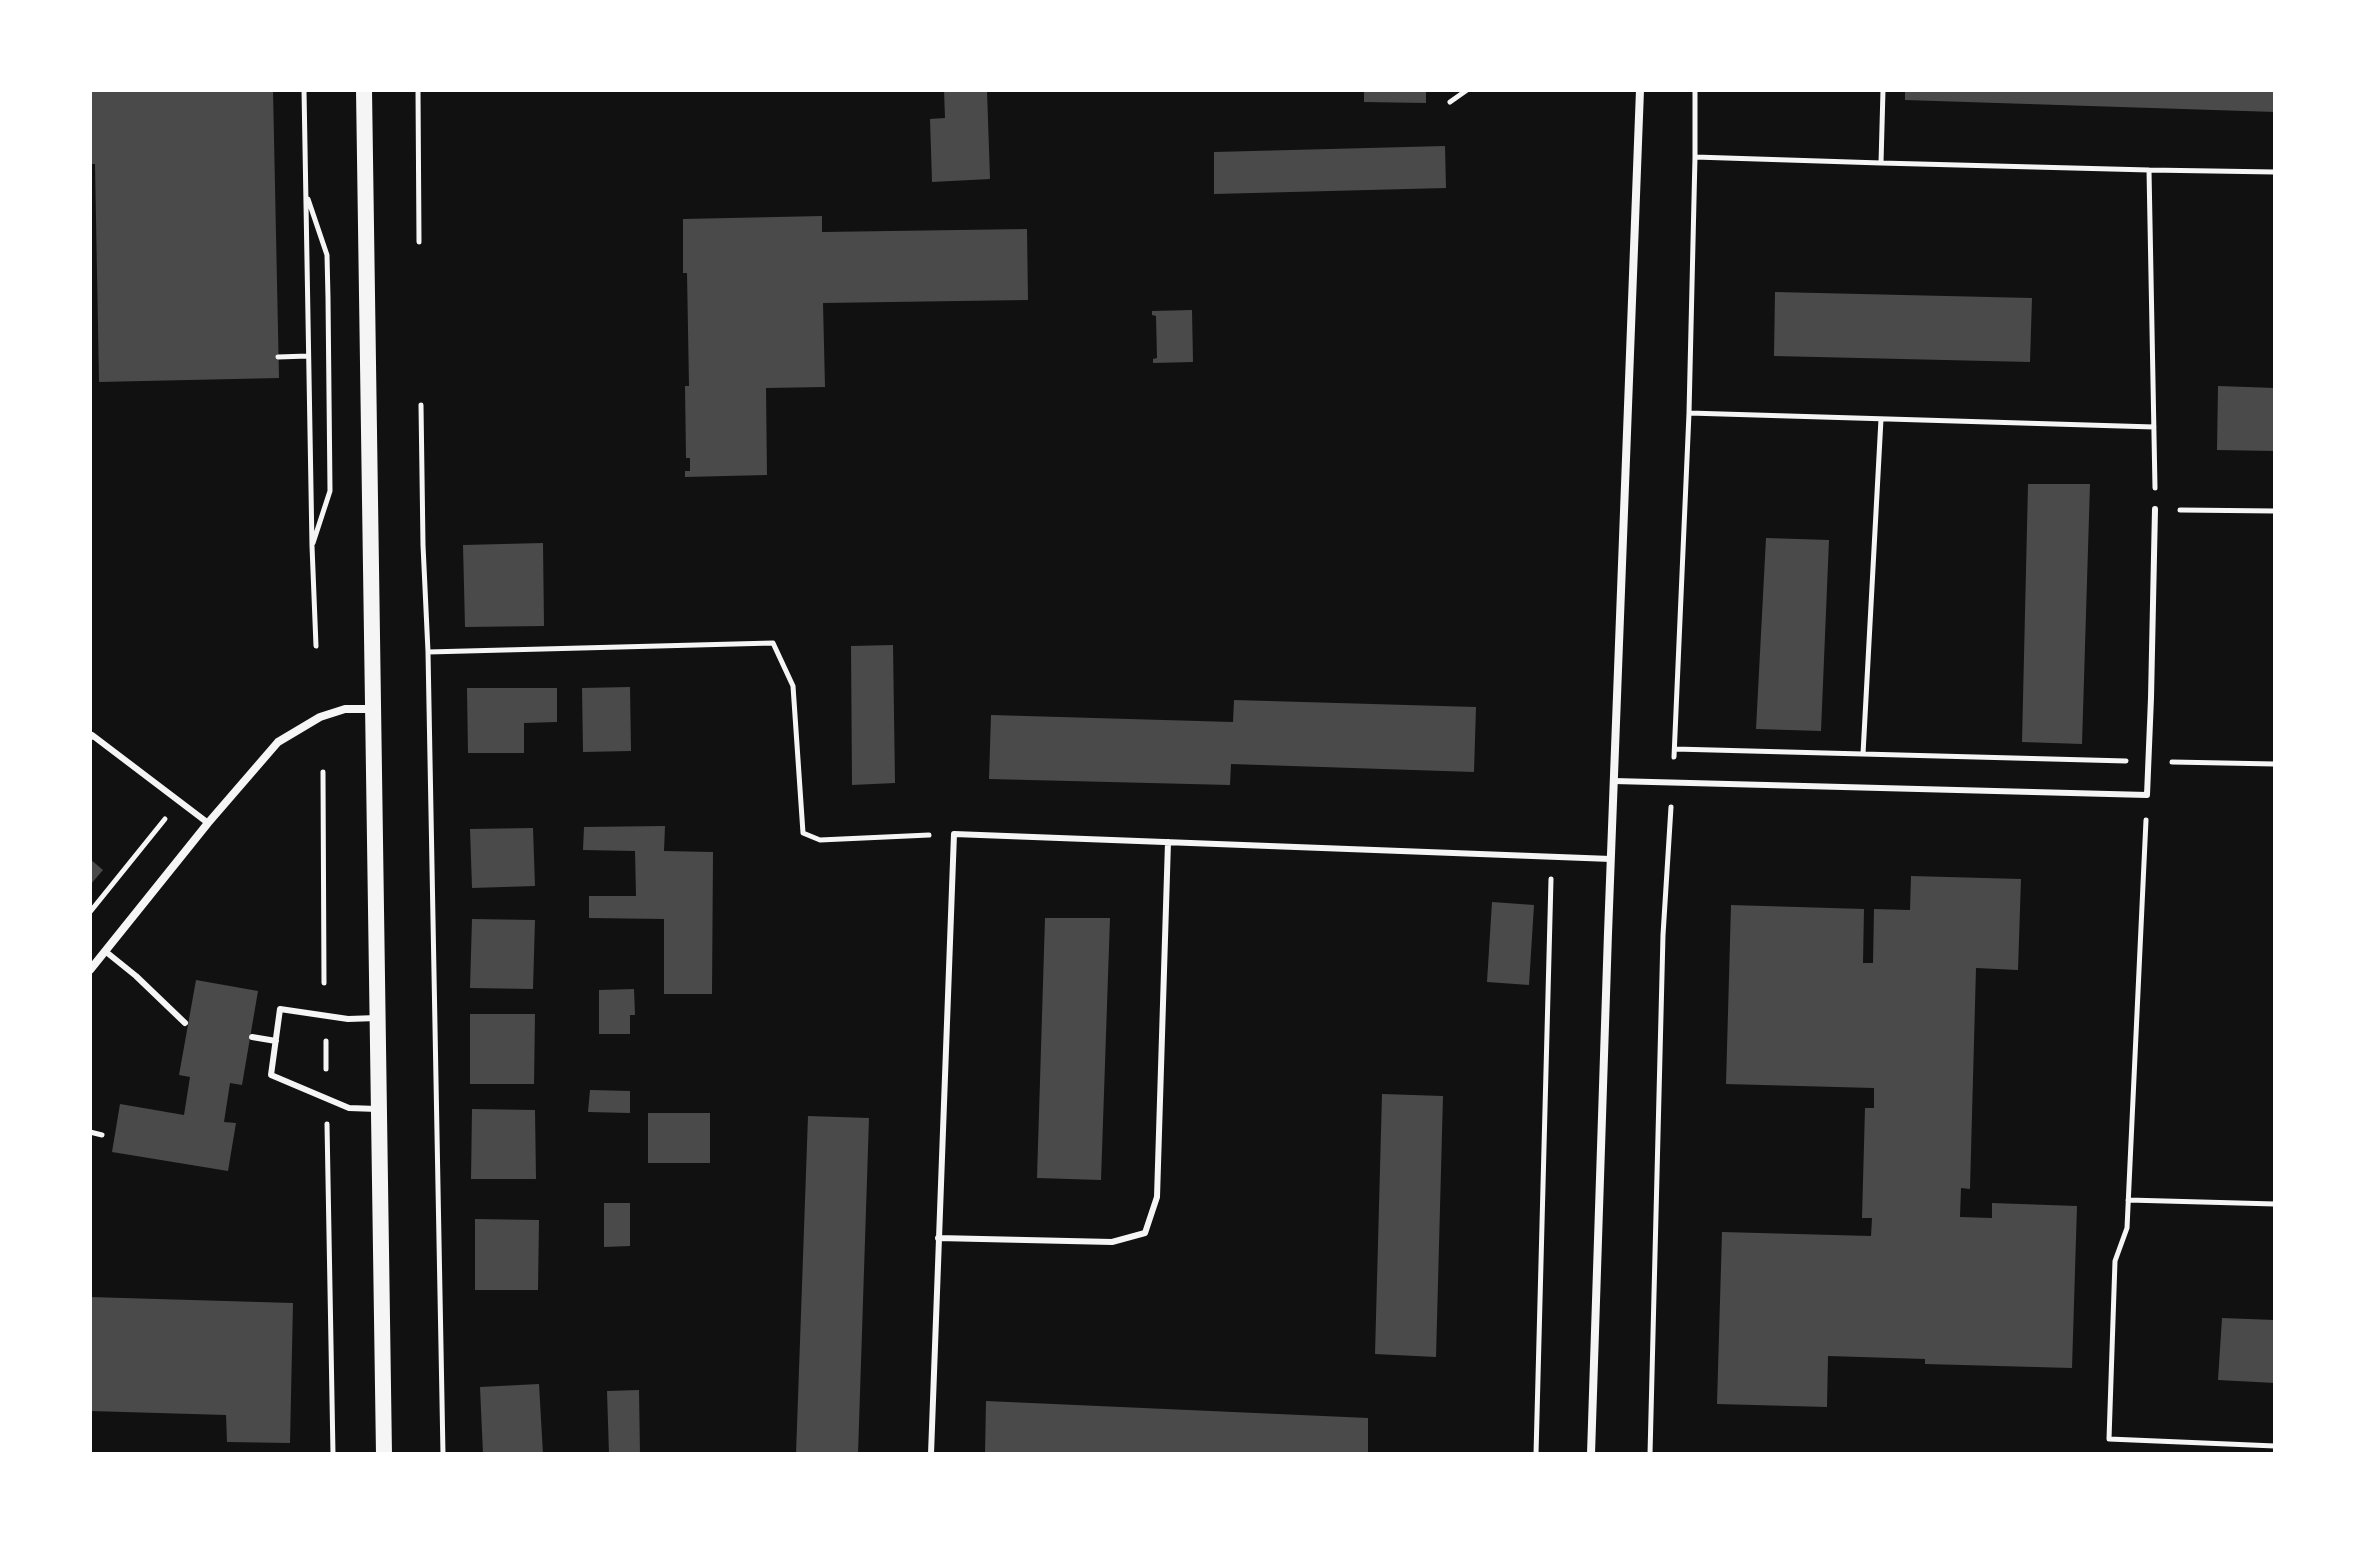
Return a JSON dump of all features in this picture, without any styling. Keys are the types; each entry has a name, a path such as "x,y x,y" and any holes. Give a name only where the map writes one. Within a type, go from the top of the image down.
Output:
{"main road":[{"path":"364,90 384,1454"}],"street":[{"path":"1591,1454 1640,90"},
{"path":"90,970 253,768 285,736 320,717 345,709 372,709"}],"lane":[{"path":"1614,781 2147,795 2155,509"},
{"path":"91,736 208,823"},
{"path":"931,1454 954,834 1611,859"},
{"path":"938,1238 1112,1242 1145,1233 1157,1197 1168,842"},
{"path":"105,951 185,1023"},
{"path":"377,1018 348,1019 280,1009 271,1075 349,1108 379,1110"},
{"path":"252,1037 276,1041"}],"path":[{"path":"304,90 316,646"},
{"path":"418,90 419,242"},
{"path":"1450,102 1467,90"},
{"path":"1650,1454 1663,935 1675,749 1689,413 1695,90"},
{"path":"1881,163 1883,90"},
{"path":"1695,157 2275,172"},
{"path":"2149,170 2155,509 2275,511"},
{"path":"306,194 327,255 328,284 330,491 312,546"},
{"path":"278,357 308,356"},
{"path":"421,405 443,1454"},
{"path":"1689,413 2154,427"},
{"path":"1863,754 1881,419"},
{"path":"428,652 773,643 793,686 803,833 820,840 954,834"},
{"path":"1675,749 2275,764"},
{"path":"323,772 324,983"},
{"path":"2147,795 2127,1228 2115,1261 2109,1439 2275,1446"},
{"path":"90,912 168,815"},
{"path":"1536,1454 1552,929"},
{"path":"326,1041 326,1069"},
{"path":"327,1123 333,1454"},
{"path":"90,1132 102,1135"},
{"path":"2128,1200 2275,1204"}],"building":[{"path":"90,90 273,90 279,378 99,382 95,164 90,164"},
{"path":"944,90 987,90 990,179 932,182 930,119 945,118"},
{"path":"1364,90 1426,90 1426,103 1364,102"},
{"path":"1905,90 2275,90 2275,112 1905,100"},
{"path":"1445,146 1446,188 1214,194 1214,152"},
{"path":"822,216 822,232 1027,229 1028,300 823,303 825,387 766,388 767,475 685,477 685,471 690,471 690,458 686,458 685,386 689,386 683,219"},
{"path":"1775,292 2032,298 2030,362 1774,356"},
{"path":"1192,310 1193,362 1153,363 1153,359 1157,358 1156,316 1152,315 1152,311"},
{"path":"2218,386 2275,388 2275,451 2217,450"},
{"path":"2028,484 2090,484 2082,744 2022,742"},
{"path":"1766,538 1829,540 1821,731 1756,729"},
{"path":"543,543 544,626 465,627 463,545"},
{"path":"893,645 895,783 852,785 851,646"},
{"path":"630,687 631,751 583,752 582,688"},
{"path":"467,688 557,688 557,722 524,723 524,753 468,753"},
{"path":"1234,700 1476,707 1474,772 1231,764 1230,785 989,779 991,715 1233,722"},
{"path":"665,826 664,851 713,852 712,994 664,994 664,919 589,918 589,896 636,896 635,851 583,850 584,827"},
{"path":"533,828 535,886 472,888 470,829"},
{"path":"90,859 103,870 90,885"},
{"path":"1911,876 2021,879 2018,970 1976,968 1970,1189 1961,1188 1960,1217 1992,1218 1992,1203 2077,1206 2072,1368 1925,1364 1925,1359 1828,1356 1827,1407 1717,1404 1722,1232 1871,1236 1872,1218 1862,1218 1865,1108 1874,1108 1874,1088 1726,1084 1731,905 1864,909 1863,963 1873,963 1874,909 1910,910"},
{"path":"1492,902 1534,905 1529,985 1487,982"},
{"path":"1045,918 1110,918 1101,1180 1037,1178"},
{"path":"472,919 535,920 533,989 470,988"},
{"path":"196,980 258,991 242,1085 230,1083 224,1122 236,1123 228,1171 112,1152 120,1104 184,1115 190,1077 179,1075"},
{"path":"634,989 635,1015 630,1015 630,1034 599,1034 599,990"},
{"path":"470,1014 535,1014 534,1084 470,1084"},
{"path":"590,1090 630,1091 630,1113 588,1112"},
{"path":"1382,1094 1443,1096 1436,1357 1375,1354"},
{"path":"472,1109 535,1110 536,1179 471,1179"},
{"path":"648,1113 710,1113 710,1163 648,1163"},
{"path":"808,1116 869,1118 858,1454 796,1454"},
{"path":"604,1203 630,1203 630,1246 604,1247"},
{"path":"475,1219 539,1220 538,1290 475,1290"},
{"path":"90,1297 293,1303 290,1443 227,1442 226,1415 90,1411"},
{"path":"2222,1318 2275,1320 2275,1383 2218,1380"},
{"path":"539,1384 543,1454 483,1454 480,1387"},
{"path":"639,1390 640,1454 609,1454 607,1391"},
{"path":"986,1401 1368,1418 1368,1454 985,1454"}]}
